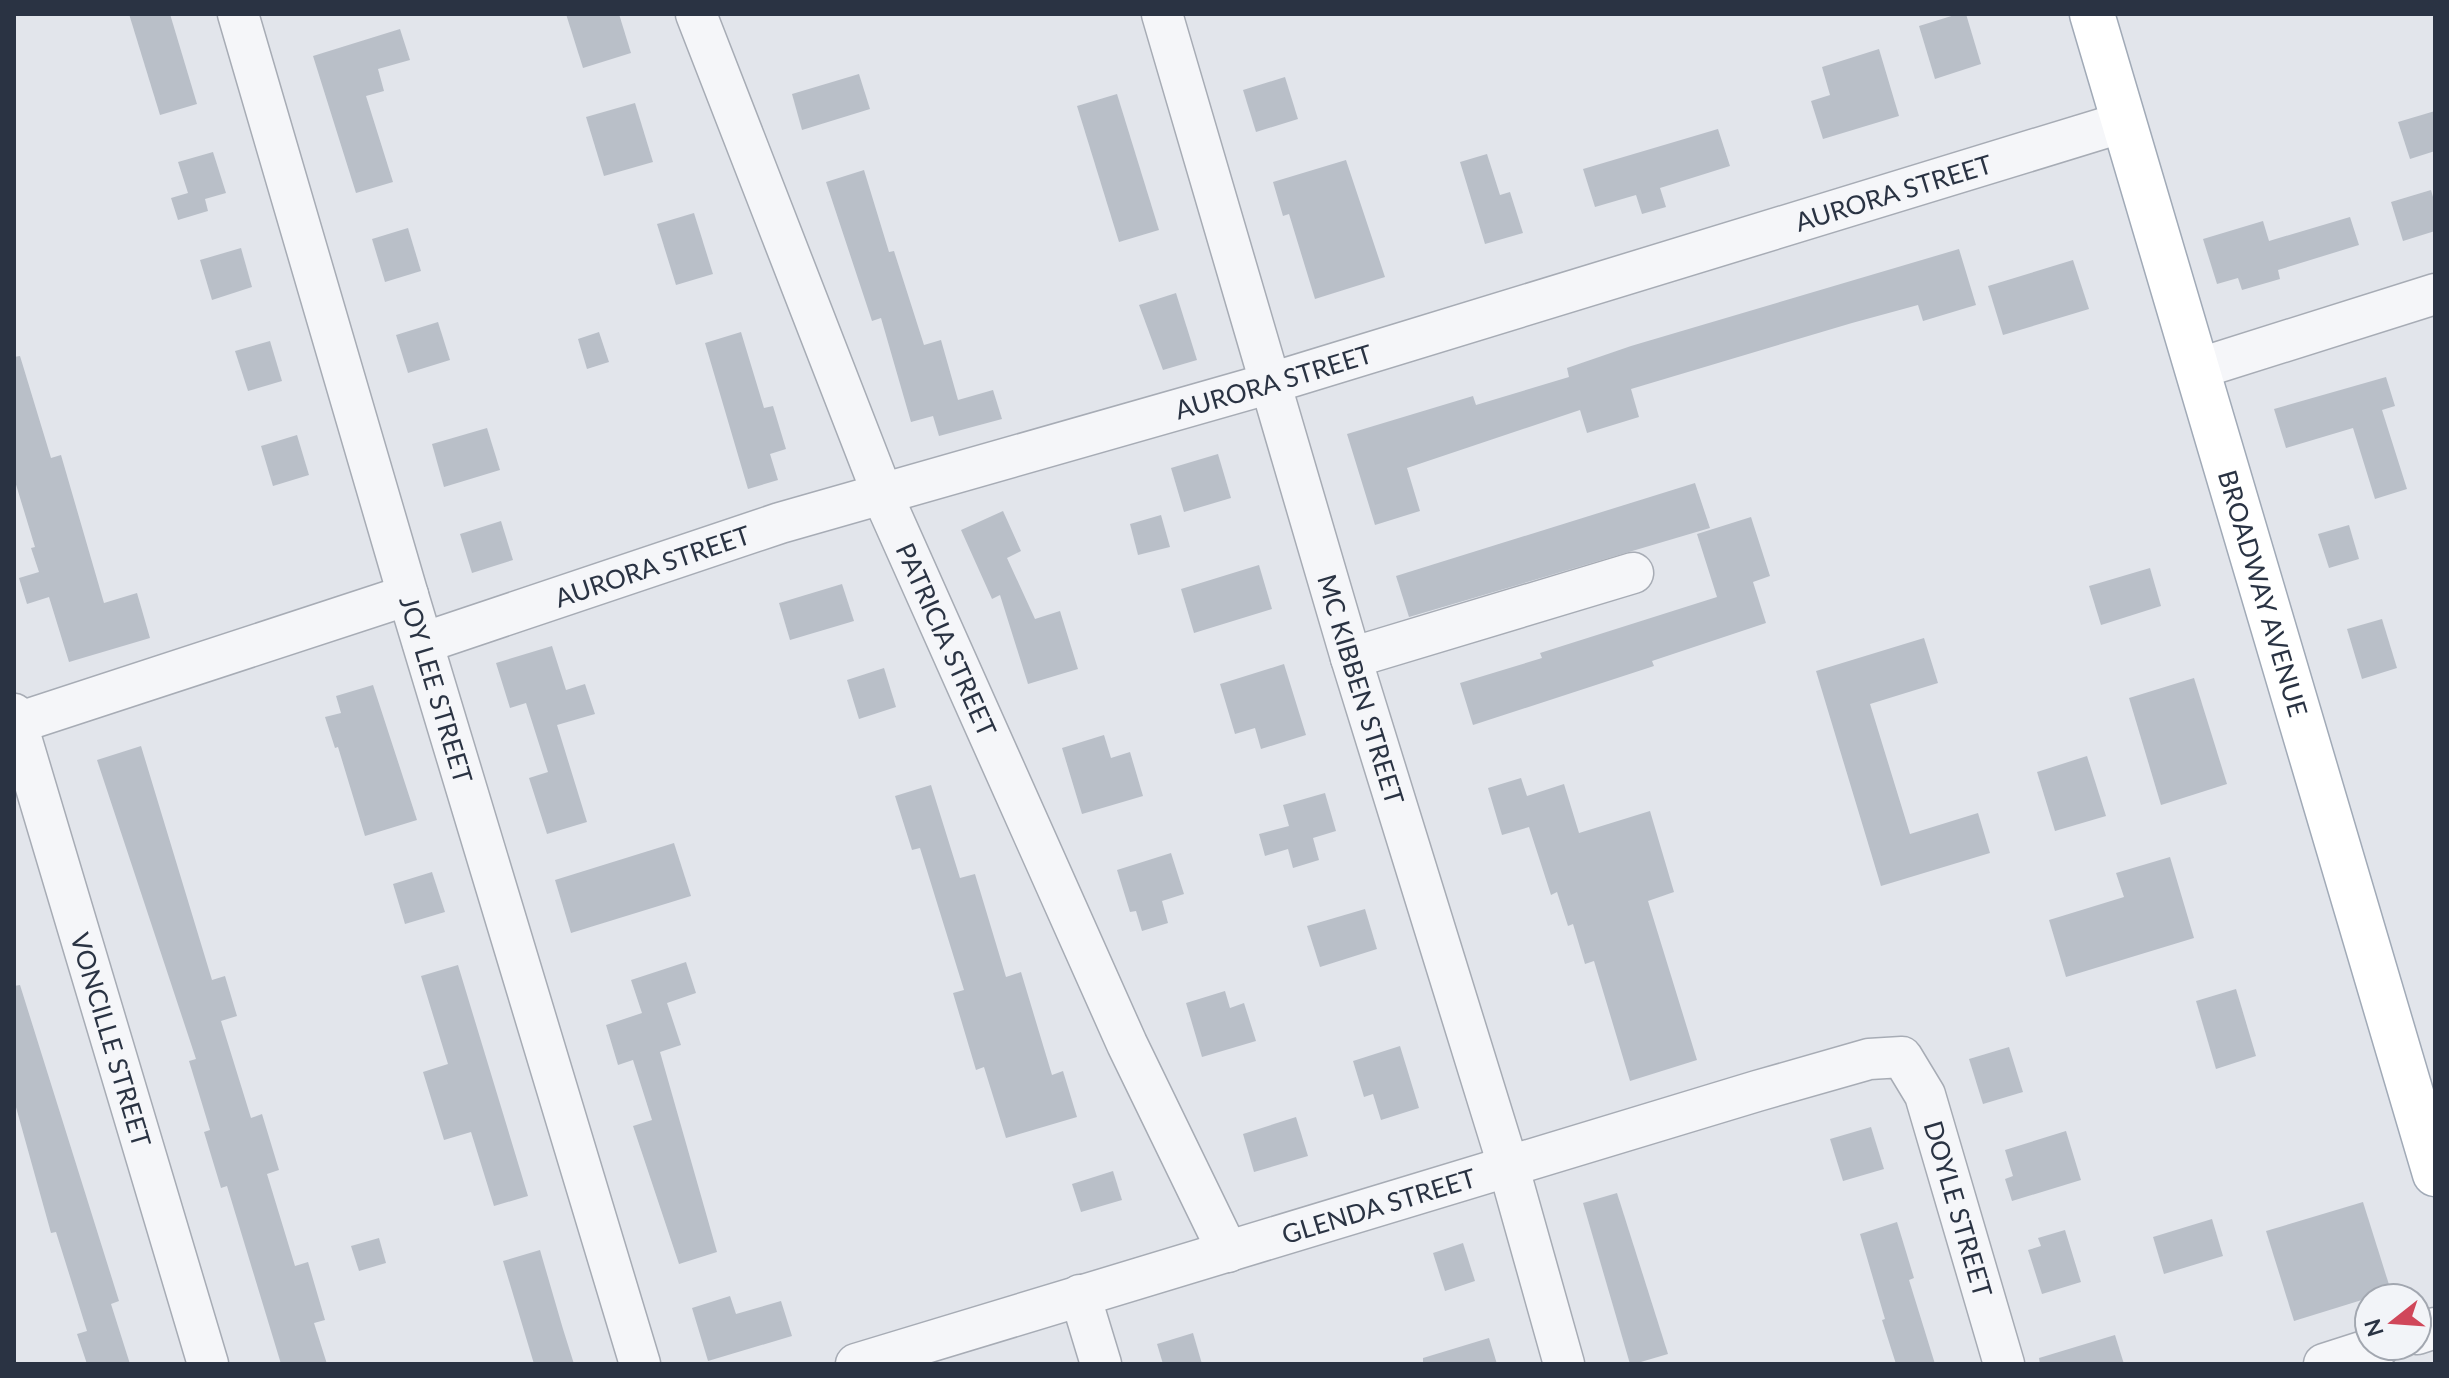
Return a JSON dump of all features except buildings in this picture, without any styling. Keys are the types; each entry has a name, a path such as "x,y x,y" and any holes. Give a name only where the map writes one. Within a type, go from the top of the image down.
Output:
{"main road":[{"name":"BROADWAY AVENUE","path":"2092,14 2435,1174"}],"street":[{"name":"JOY LEE STREET","path":"238,14 408,595 640,1364"},
{"name":"PATRICIA STREET","path":"696,14 883,495 1121,1029 1228,1252"},
{"name":"MC KIBBEN STREET","path":"1162,14 1351,658 1508,1165 1564,1364"},
{"name":"AURORA STREET","path":"423,643 780,523 1271,383 2124,122"},
{"path":"2197,369 2435,294"},
{"path":"1351,658 1633,573"},
{"path":"15,720 408,595"},
{"name":"VONCILLE STREET","path":"15,720 208,1364"},
{"name":"GLENDA STREET","path":"856,1364 1508,1165 1869,1059 1902,1057"},
{"name":"DOYLE STREET","path":"1902,1057 1925,1095 2004,1364"},
{"path":"1080,1295 1101,1364"},
{"path":"2324,1364 2353,1355"}]}
